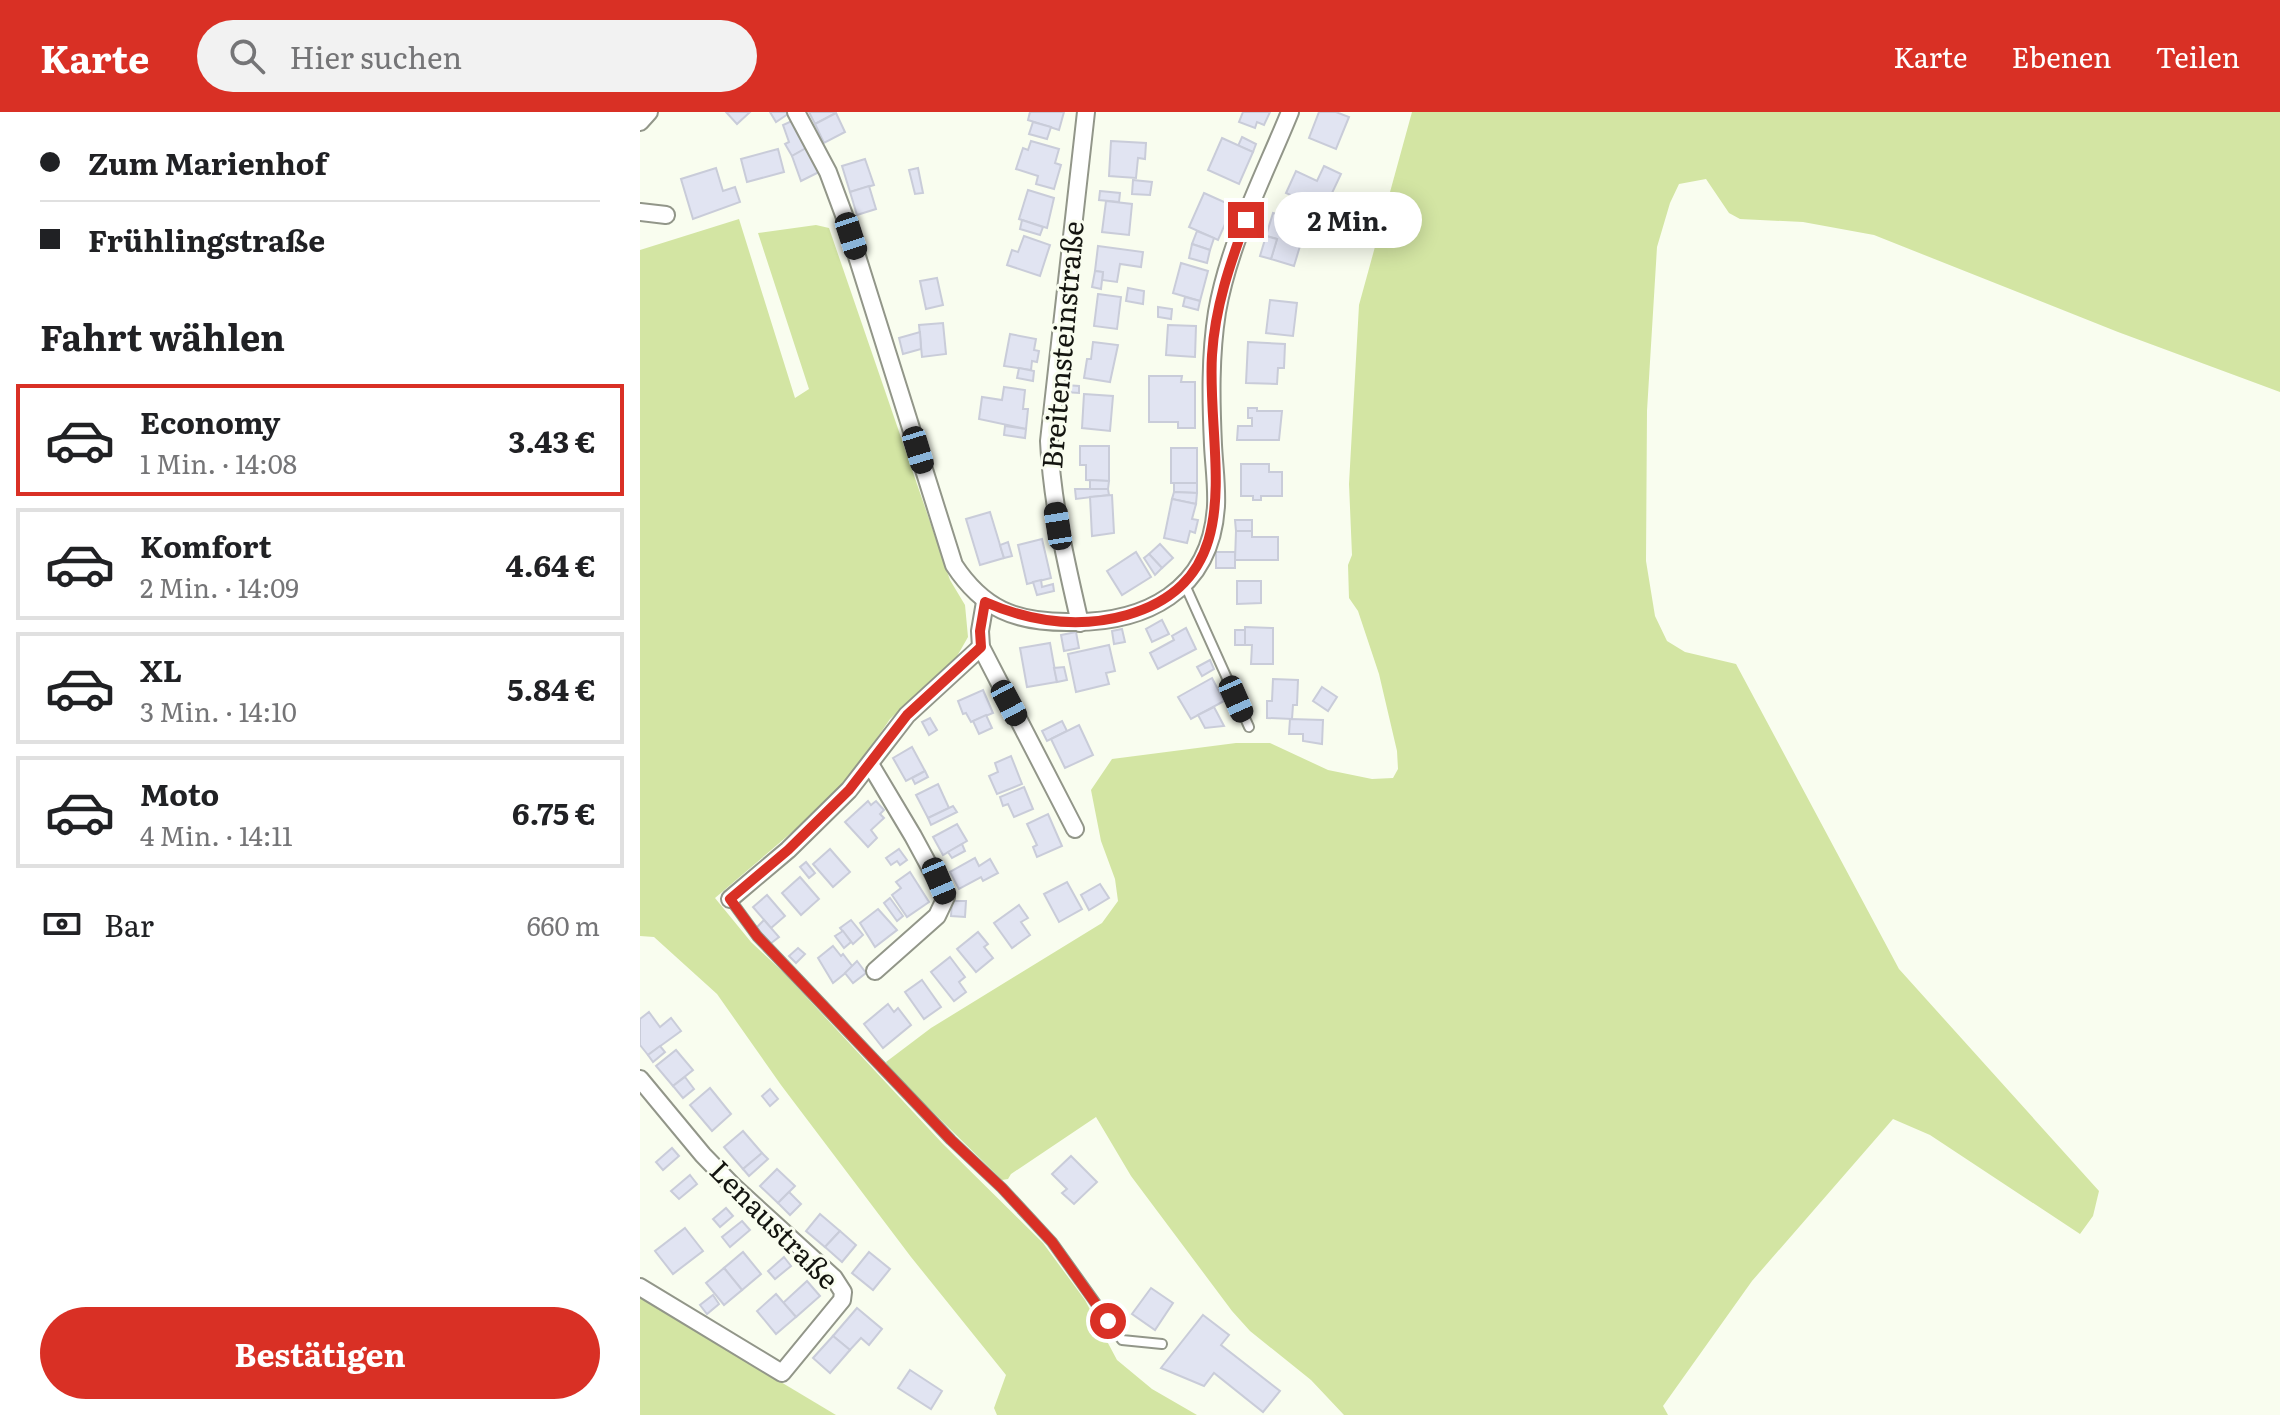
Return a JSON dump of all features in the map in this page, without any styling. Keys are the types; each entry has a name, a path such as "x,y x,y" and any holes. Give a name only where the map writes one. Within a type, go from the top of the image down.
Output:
{"street":[{"path":"640,122 649,112"},
{"path":"796,112 828,172 844,215 954,565 965,582 985,602 1037,620 1080,623 1115,619 1166,599 1185,585 1210,540 1216,506 1211,394 1217,310 1227,272 1290,112"},
{"name":"Breitensteinstraße","path":"1080,623 1051,487 1049,441 1086,112"},
{"path":"640,212 666,215"},
{"path":"985,602 980,631 981,647 1075,829"},
{"path":"730,899 814,824 870,764 907,715 981,647"},
{"path":"870,764 946,897 937,916 875,971"},
{"name":"Lenaustraße","path":"640,1079 703,1155 779,1231 834,1278 843,1292 842,1300 782,1373 640,1287"}],"lane":[{"path":"1185,585 1249,727"},
{"path":"730,899 757,936 1052,1242 1122,1340 1162,1344"}],"green space":[{"path":"1412,112 2280,112 2280,392 2118,332 1874,235 1803,222 1740,219 1729,213 1706,179 1679,184 1670,203 1657,247 1647,411 1646,561 1655,616 1667,641 1685,652 1736,664 1899,969 2099,1191 2093,1216 2080,1234 1930,1135 1893,1119 1752,1281 1663,1406 1668,1415 1344,1415 1311,1380 1250,1331 1232,1311 1131,1176 1096,1117 1008,1179 1002,1180 891,1071 886,1062 931,1028 1102,923 1118,901 1091,790 1112,759 1236,743 1270,743 1328,770 1372,779 1393,778 1398,769 1397,751 1379,674 1358,611 1349,598 1348,565 1352,555 1349,484 1359,305"},
{"path":"739,219 795,398 809,389 758,233 816,225 829,228 950,580 965,605 968,637 956,658 890,719 858,766 818,810 715,898 751,942 785,974 942,1143 1043,1243 1085,1300 1117,1360 1152,1389 1197,1415 997,1415 994,1408 1006,1375 911,1257 781,1085 717,994 654,937 640,936 640,250"},
{"path":"640,1298 836,1415 640,1415"}],"building":[{"path":"726,112 750,112 737,124"},
{"path":"770,112 787,112 788,114 776,122"},
{"path":"809,112 836,112 836,113 815,124"},
{"path":"1030,112 1064,112 1059,130 1028,120"},
{"path":"1243,112 1270,112 1264,125 1257,122 1255,128 1239,122"},
{"path":"1319,112 1336,112 1349,117 1336,149 1309,138"},
{"path":"836,113 845,132 824,143 815,124"},
{"path":"794,120 808,147 792,156 785,144 789,142 783,125"},
{"path":"1033,122 1051,127 1047,139 1029,134"},
{"path":"1242,137 1256,144 1253,152 1238,146"},
{"path":"1222,138 1253,152 1239,184 1208,170"},
{"path":"1031,141 1059,149 1055,163 1061,165 1054,189 1036,184 1038,176 1016,169 1023,148 1028,150"},
{"path":"1111,141 1146,143 1145,159 1138,158 1136,178 1109,176"},
{"path":"808,147 821,171 801,181 792,156"},
{"path":"778,149 784,172 747,182 741,159"},
{"path":"865,159 874,185 850,192 842,166"},
{"path":"1324,166 1341,174 1324,210 1286,193 1296,171 1317,181"},
{"path":"716,168 723,191 735,187 740,202 693,219 681,179"},
{"path":"918,168 923,193 915,194 909,170"},
{"path":"1133,180 1152,182 1150,195 1132,194"},
{"path":"869,186 876,209 857,215 850,192"},
{"path":"1028,190 1054,198 1047,228 1019,219"},
{"path":"1100,191 1120,193 1119,202 1099,200"},
{"path":"1204,193 1233,206 1218,240 1189,227"},
{"path":"1106,201 1132,204 1129,235 1102,232"},
{"path":"1273,213 1298,221 1294,233 1303,236 1294,266 1271,259 1277,239 1266,236"},
{"path":"1022,220 1043,227 1040,235 1020,229"},
{"path":"1197,231 1214,238 1210,250 1192,244"},
{"path":"1024,236 1050,245 1040,276 1007,265 1012,250 1018,252"},
{"path":"1266,236 1277,239 1271,259 1260,256"},
{"path":"1192,244 1210,250 1207,263 1189,258"},
{"path":"1098,246 1143,252 1141,267 1120,264 1117,282 1102,280 1103,272 1095,271"},
{"path":"1181,263 1208,271 1200,301 1173,293"},
{"path":"1095,271 1103,272 1101,289 1092,287"},
{"path":"937,278 943,305 926,309 920,281"},
{"path":"1128,288 1144,291 1143,304 1126,301"},
{"path":"1098,294 1121,297 1117,329 1094,326"},
{"path":"1185,297 1200,301 1198,310 1183,306"},
{"path":"1270,300 1297,303 1293,336 1266,333"},
{"path":"1158,307 1172,309 1171,319 1158,317"},
{"path":"943,323 946,354 922,357 919,325"},
{"path":"1168,325 1196,326 1195,357 1166,355"},
{"path":"920,332 921,349 903,354 899,338"},
{"path":"1010,334 1036,339 1034,350 1039,351 1037,362 1032,361 1031,370 1004,366"},
{"path":"1093,342 1118,345 1110,382 1084,378"},
{"path":"1248,342 1285,344 1284,368 1278,368 1277,384 1246,383"},
{"path":"1019,368 1034,371 1033,381 1017,378"},
{"path":"1149,376 1182,376 1181,382 1195,382 1195,428 1178,428 1178,422 1149,422"},
{"path":"1065,385 1079,386 1079,393 1065,392"},
{"path":"1004,387 1025,390 1023,409 1028,409 1026,429 979,419 982,397 1002,400"},
{"path":"1084,394 1113,396 1110,431 1082,428"},
{"path":"1248,408 1282,411 1279,440 1237,440 1238,426 1252,426"},
{"path":"1005,426 1026,429 1025,438 1004,435"},
{"path":"1080,446 1109,446 1109,481 1086,480 1086,465 1080,465"},
{"path":"1171,448 1197,448 1197,483 1171,483"},
{"path":"1241,464 1269,464 1269,472 1282,472 1282,496 1261,496 1261,500 1253,500 1253,496 1241,496"},
{"path":"1090,480 1109,481 1108,489 1090,489"},
{"path":"1174,483 1197,483 1197,493 1174,492"},
{"path":"1075,489 1108,489 1109,495 1076,499"},
{"path":"1174,492 1197,493 1196,504 1172,499"},
{"path":"1112,495 1114,533 1092,536 1090,497"},
{"path":"1172,499 1196,504 1192,519 1198,520 1195,533 1190,531 1187,543 1164,538"},
{"path":"990,512 1004,558 980,565 966,519"},
{"path":"1235,520 1252,520 1252,531 1236,531"},
{"path":"1236,531 1252,531 1252,537 1278,537 1278,560 1235,560"},
{"path":"1042,539 1051,578 1027,584 1018,545"},
{"path":"1008,542 1012,556 1004,558 1000,545"},
{"path":"1160,544 1173,558 1162,568 1149,554"},
{"path":"1136,552 1151,577 1122,595 1107,571"},
{"path":"1216,552 1235,552 1235,568 1216,568"},
{"path":"1149,554 1162,568 1155,575 1144,558"},
{"path":"1041,580 1042,587 1053,584 1054,591 1037,595 1033,582"},
{"path":"1237,581 1261,581 1261,603 1237,604"},
{"path":"1162,620 1169,634 1152,642 1146,629"},
{"path":"1245,627 1273,628 1273,664 1251,664 1252,645 1245,645"},
{"path":"1186,628 1196,649 1158,669 1150,653 1174,640 1172,636"},
{"path":"1122,629 1125,642 1114,644 1112,631"},
{"path":"1235,630 1245,630 1245,645 1235,645"},
{"path":"1076,632 1079,648 1064,651 1061,635"},
{"path":"1050,643 1057,682 1027,687 1020,648"},
{"path":"1109,645 1115,671 1106,673 1109,684 1076,692 1068,654"},
{"path":"1210,660 1214,669 1202,676 1197,667"},
{"path":"1064,667 1067,680 1057,682 1054,668"},
{"path":"1212,678 1224,701 1191,719 1178,697"},
{"path":"1273,679 1298,680 1297,705 1293,705 1292,719 1267,718 1267,701 1272,701"},
{"path":"1322,687 1337,697 1328,711 1313,701"},
{"path":"983,690 993,713 971,722 966,713 963,714 958,701"},
{"path":"1214,707 1224,726 1205,728 1198,715"},
{"path":"986,715 992,728 979,734 973,721"},
{"path":"930,718 937,730 929,735 922,722"},
{"path":"1290,719 1323,720 1322,744 1303,741 1303,734 1289,734"},
{"path":"1062,721 1067,731 1047,741 1042,731"},
{"path":"1079,725 1093,755 1065,768 1051,739"},
{"path":"912,747 925,771 906,781 893,758"},
{"path":"1011,756 1022,784 997,794 989,776 998,772 995,763"},
{"path":"925,771 928,777 915,784 912,778"},
{"path":"938,784 949,808 928,818 916,795"},
{"path":"1024,787 1033,809 1014,817 1008,804 1003,806 1000,797"},
{"path":"868,801 871,805 876,801 884,810 880,814 884,818 871,830 877,838 868,847 845,822"},
{"path":"953,806 957,812 931,825 928,818"},
{"path":"1048,814 1062,846 1037,857 1033,847 1037,845 1027,824"},
{"path":"957,824 967,841 943,855 933,837"},
{"path":"962,844 965,851 952,858 948,852"},
{"path":"830,849 850,872 833,887 813,864"},
{"path":"899,849 907,860 900,865 897,861 891,865 886,858"},
{"path":"975,858 979,866 990,859 998,873 983,881 981,877 959,889 950,872"},
{"path":"806,862 815,873 809,878 800,867"},
{"path":"910,872 929,902 907,917 892,895 901,888 896,882"},
{"path":"800,877 819,899 801,915 782,893"},
{"path":"1067,882 1082,909 1059,922 1044,894"},
{"path":"1100,884 1109,898 1089,910 1081,895"},
{"path":"767,895 785,916 771,928 753,907"},
{"path":"890,898 903,916 897,921 884,903"},
{"path":"952,901 966,901 965,917 951,916"},
{"path":"1019,905 1028,918 1021,922 1030,935 1012,948 994,923"},
{"path":"878,909 897,930 875,947 860,923"},
{"path":"764,920 779,937 770,944 756,928"},
{"path":"851,920 863,935 853,944 840,928"},
{"path":"843,931 851,942 844,948 835,936"},
{"path":"978,932 988,944 984,947 993,958 976,972 957,949"},
{"path":"833,946 853,967 833,983 818,958"},
{"path":"798,948 805,954 796,963 789,956"},
{"path":"950,957 965,977 959,982 966,992 954,1001 931,972"},
{"path":"857,961 866,973 853,983 845,973"},
{"path":"922,980 941,1007 924,1019 905,992"},
{"path":"888,1004 894,1012 898,1008 911,1025 883,1048 864,1024"},
{"path":"649,1012 660,1027 671,1018 681,1031 648,1055 640,1045 640,1019"},
{"path":"660,1046 665,1052 653,1062 648,1055"},
{"path":"676,1050 693,1070 673,1086 656,1066"},
{"path":"685,1077 694,1089 683,1098 673,1086"},
{"path":"710,1088 731,1114 712,1131 690,1105"},
{"path":"770,1089 778,1099 770,1106 762,1096"},
{"path":"743,1131 762,1153 743,1169 724,1147"},
{"path":"672,1148 679,1156 663,1170 656,1162"},
{"path":"762,1153 768,1159 749,1176 743,1169"},
{"path":"1071,1156 1097,1182 1074,1204 1062,1193 1067,1189 1052,1174"},
{"path":"777,1169 795,1186 778,1203 760,1186"},
{"path":"690,1175 697,1184 679,1199 671,1191"},
{"path":"789,1192 801,1204 790,1215 778,1203"},
{"path":"726,1208 733,1216 720,1227 713,1219"},
{"path":"820,1214 840,1231 825,1247 806,1231"},
{"path":"742,1221 750,1230 730,1247 722,1237"},
{"path":"685,1228 703,1251 673,1274 655,1251"},
{"path":"840,1231 856,1245 842,1262 825,1247"},
{"path":"743,1252 761,1274 742,1290 724,1268"},
{"path":"869,1252 890,1269 873,1290 852,1273"},
{"path":"784,1257 791,1266 775,1279 768,1271"},
{"path":"724,1268 742,1290 724,1305 706,1283"},
{"path":"807,1281 820,1296 796,1317 783,1303"},
{"path":"1151,1288 1173,1303 1155,1330 1132,1314"},
{"path":"776,1294 796,1317 776,1334 757,1311"},
{"path":"713,1295 719,1304 707,1314 700,1305"},
{"path":"857,1308 882,1329 869,1345 861,1338 850,1350 833,1336"},
{"path":"1203,1315 1229,1335 1221,1345 1280,1391 1263,1412 1214,1373 1204,1386 1161,1368"},
{"path":"833,1336 850,1350 830,1373 813,1358"},
{"path":"910,1370 942,1391 931,1409 898,1388"}],"route":[{"path":"1108,1321 1052,1242 757,936 730,899 788,850 849,790 907,715 981,647 981,619 985,602 1016,615 1047,622 1080,623 1115,619 1139,612 1166,599 1185,585 1210,540 1216,506 1212,354 1217,310 1246,220"}]}
